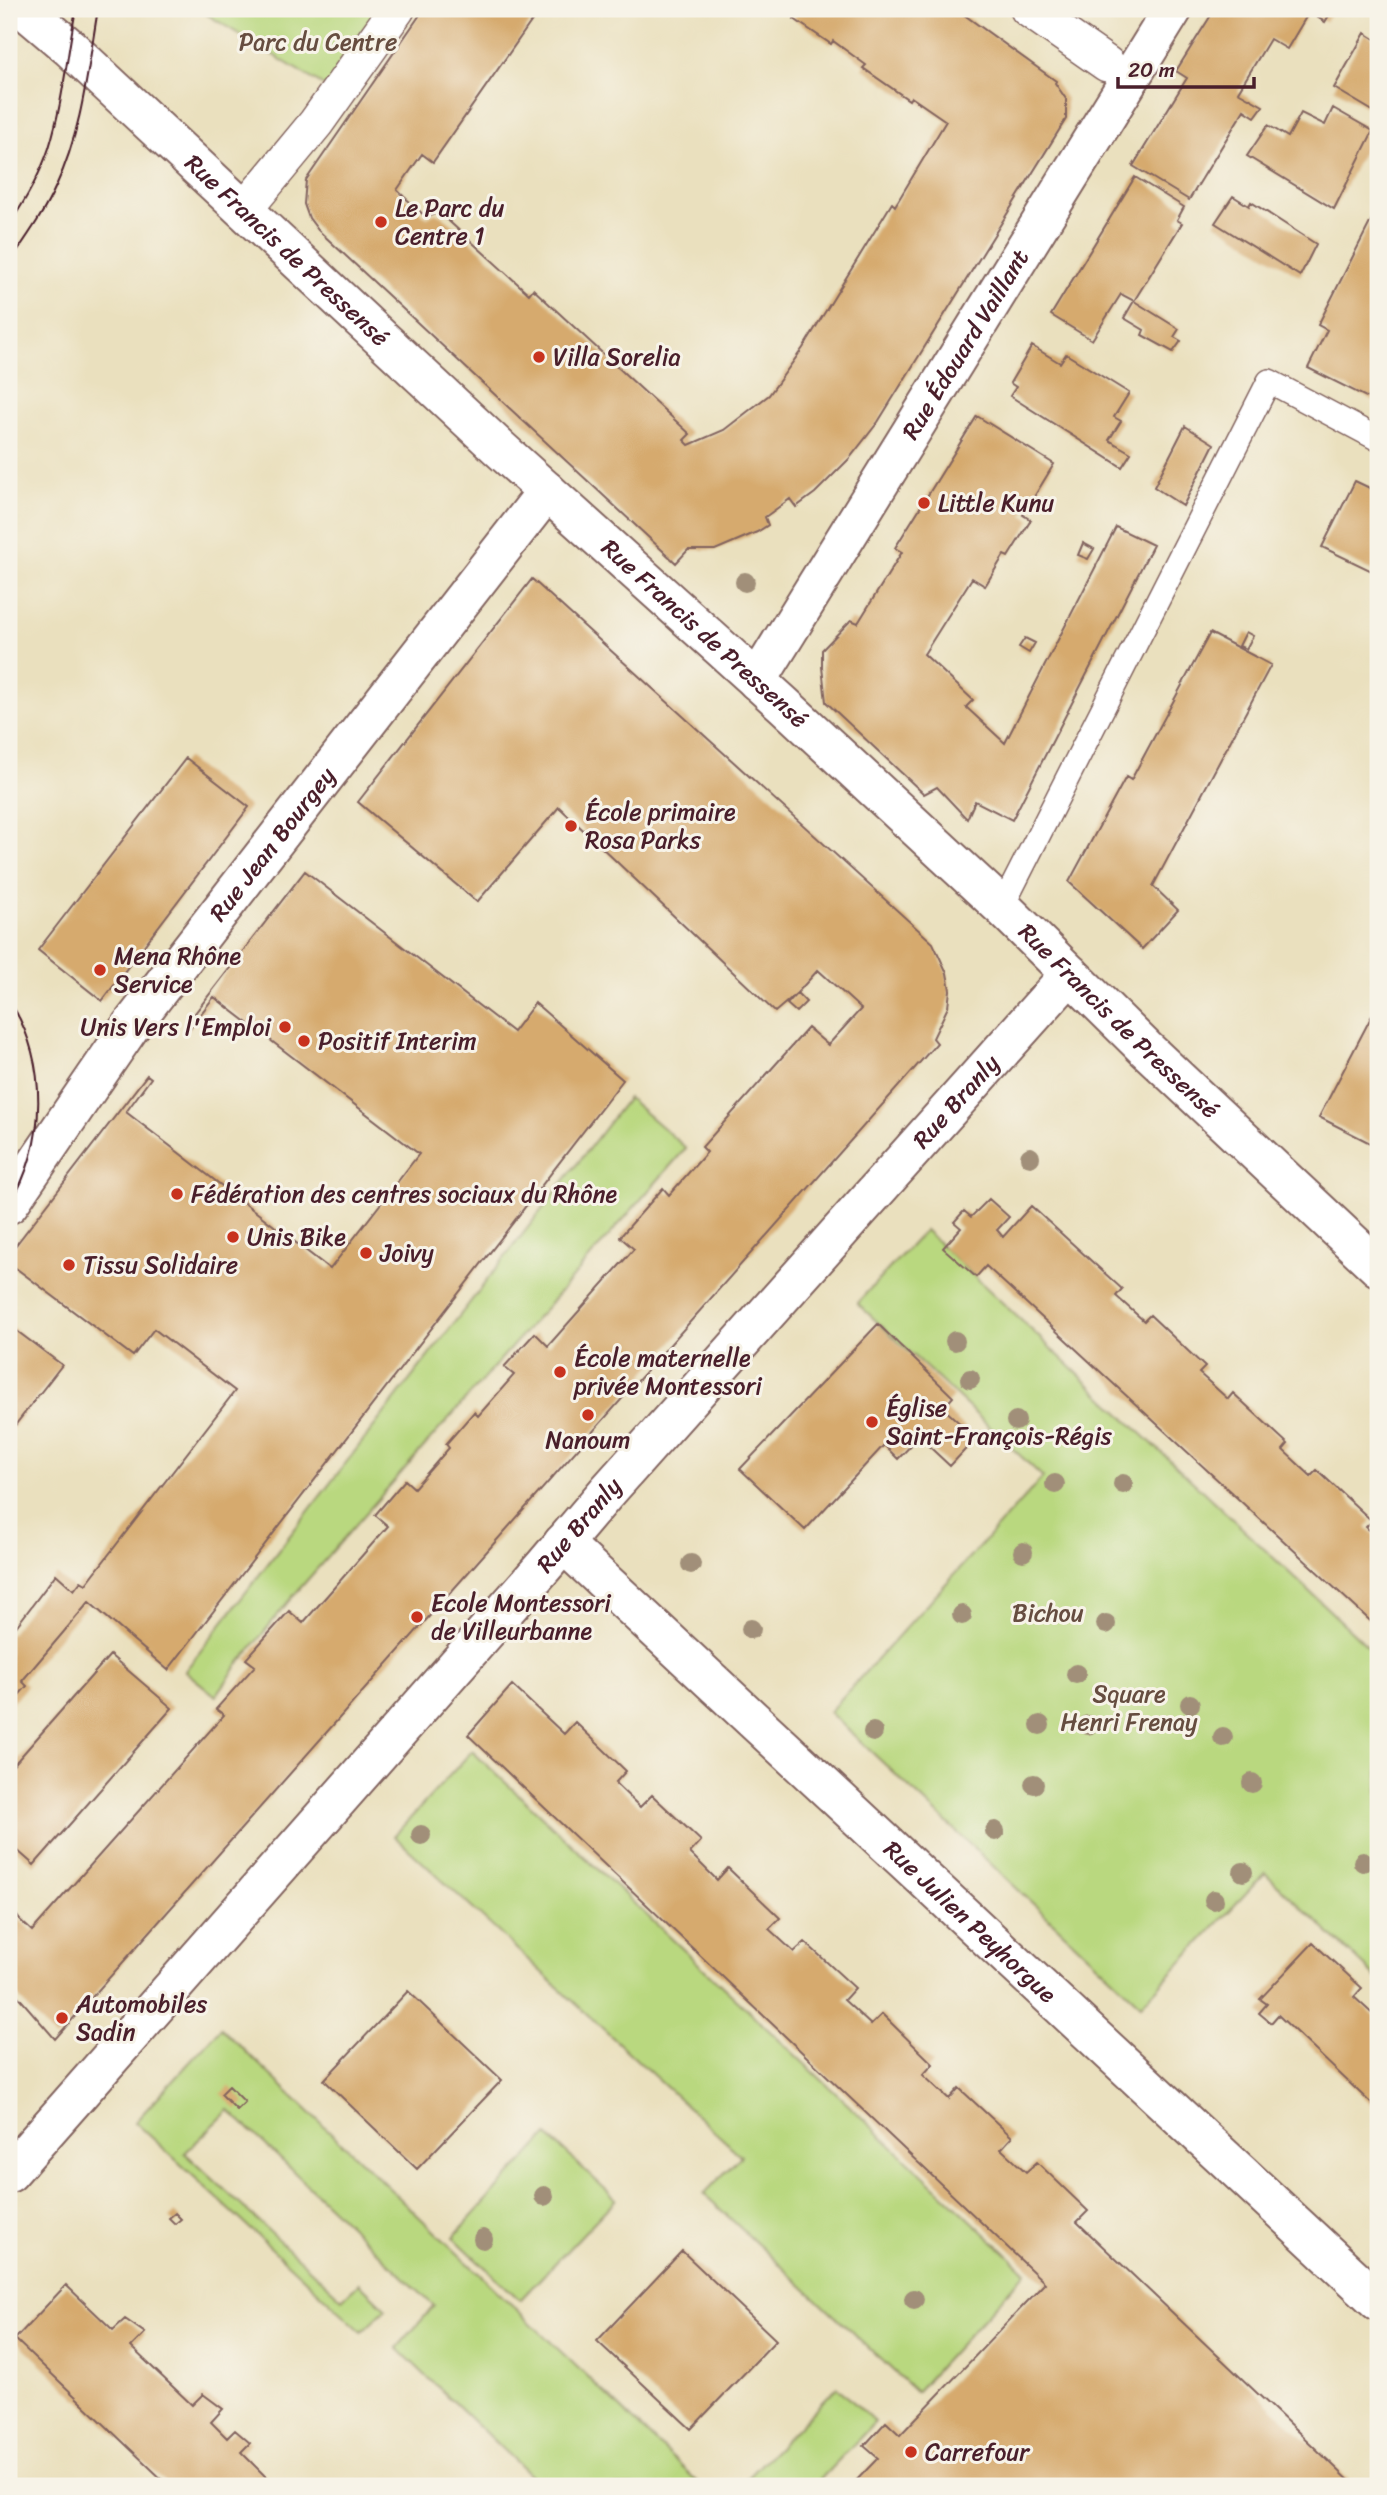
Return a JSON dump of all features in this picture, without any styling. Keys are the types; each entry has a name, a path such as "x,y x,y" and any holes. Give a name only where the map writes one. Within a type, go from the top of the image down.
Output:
{"street":[{"name":"Rue Francis de Pressensé","path":"24,9 70,48 547,491 1002,907 1152,1055 1375,1257"},
{"path":"244,210 316,122 397,9"},
{"path":"1028,9 1107,64"},
{"name":"Rue Édouard Vaillant","path":"757,681 1173,9"},
{"name":"Rue Jean Bourgey","path":"10,1200 130,1027 547,491"},
{"name":"Rue Branly","path":"9,2173 563,1543 1070,974"},
{"name":"Rue Julien Peyhorgue","path":"563,1543 1378,2301"}],"lane":[{"path":"1002,907 1269,381 1378,439"}],"green space":[{"name":"Parc du Centre","path":"198,9 381,9 327,88"},
{"path":"628,1098 686,1148 288,1602 216,1696 185,1671"},
{"name":"Square Henri Frenay","path":"925,1230 1378,1656 1378,1979 1265,1873 1141,2005 829,1712 1043,1477 857,1303"},
{"path":"472,1751 1026,2272 916,2392 704,2194 741,2156 394,1836"},
{"path":"221,2028 702,2486 541,2486 397,2348 434,2306 229,2110 185,2153 342,2299 359,2283 386,2309 362,2332 135,2122"},
{"path":"547,2135 616,2199 520,2300 453,2237"},
{"path":"837,2387 875,2422 814,2486 740,2486"}],"building":[{"path":"424,9 540,9 433,162 422,154 397,190 427,218 436,213 442,215 529,294 533,289 690,434 684,440 689,445 724,430 769,395 803,348 892,203 895,206 946,121 911,97 909,100 863,68 866,65 833,41 831,44 794,19 796,15 787,9 956,9 1056,81 1066,99 1066,119 878,422 849,459 815,493 796,507 790,499 765,517 768,525 757,532 715,550 688,550 676,563 318,230 309,218 304,204 306,180"},
{"path":"1215,9 1326,9 1331,12 1325,22 1309,12 1287,49 1270,39 1238,92 1263,106 1255,117 1244,110 1189,200 1133,166 1187,78 1176,71"},
{"path":"1365,33 1378,41 1378,114 1334,88"},
{"path":"1333,108 1373,131 1334,209 1247,156 1268,125 1288,137 1301,113 1325,125"},
{"path":"1135,177 1184,207 1177,220 1182,223 1134,301 1121,294 1092,340 1051,315"},
{"path":"1233,196 1249,206 1251,202 1316,244 1300,276 1215,223"},
{"path":"1378,207 1378,403 1308,368 1327,330 1318,325"},
{"path":"1134,301 1179,329 1174,337 1181,341 1173,352 1142,335 1144,330 1124,318"},
{"path":"1032,346 1060,363 1066,354 1129,393 1114,417 1121,421 1109,440 1131,453 1122,467 1010,396 1016,387 1010,383"},
{"path":"977,416 1054,464 1023,515 1031,520 1008,557 1004,555 985,586 972,578 924,654 973,700 966,707 1005,743 1116,527 1153,545 1012,820 975,801 967,819 937,787 924,794 826,702 822,667 822,650 851,620 858,623 902,552 895,548"},
{"path":"1185,426 1214,444 1183,506 1154,487"},
{"path":"1355,481 1378,492 1378,574 1322,547"},
{"path":"1083,543 1094,549 1088,559 1078,555"},
{"path":"532,579 933,943 947,973 950,990 948,1007 933,1038 937,1043 55,2039 9,1986 9,1905 32,1931 224,1715 216,1709 255,1666 246,1659 289,1611 303,1623 388,1526 375,1515 405,1480 414,1488 449,1448 446,1444 474,1412 478,1416 514,1375 504,1367 535,1333 548,1346 634,1249 620,1237 663,1188 669,1195 707,1152 702,1147 808,1028 828,1045 861,1009 818,970 775,1012 559,807 477,902 358,802"},
{"path":"1246,632 1253,636 1246,649 1239,646"},
{"path":"1210,633 1271,665 1153,886 1178,910 1142,949 1069,882 1126,777 1131,780"},
{"path":"1025,638 1035,643 1029,653 1019,647"},
{"path":"186,758 249,807 102,1001 38,950"},
{"path":"305,871 513,1032 535,1003 623,1080 168,1670 89,1602 22,1681 27,1686 9,1706 9,1636 56,1574 74,1590 81,1581 86,1584 235,1391 154,1329 133,1356 9,1263 9,1254 147,1075 151,1078 126,1112 330,1269 419,1154 214,997 189,1029 185,1026"},
{"path":"797,993 806,1002 796,1012 787,1004"},
{"path":"1378,1004 1378,1147 1319,1117"},
{"path":"989,1199 1009,1217 997,1230 1003,1237 1031,1206 1122,1289 1116,1296 1144,1321 1150,1315 1205,1367 1199,1373 1228,1399 1233,1393 1288,1444 1283,1450 1311,1476 1317,1470 1372,1521 1366,1527 1378,1538 1378,1628 986,1266 976,1277 943,1248 961,1228 954,1222 964,1211 971,1217"},
{"name":"Église Saint-François-Régis","path":"878,1324 953,1397 943,1408 976,1438 950,1466 919,1437 898,1459 884,1445 805,1530 740,1469"},
{"path":"9,1325 62,1365 9,1433"},
{"path":"110,1655 172,1708 34,1865 9,1843 9,1770"},
{"path":"512,1685 564,1734 575,1722 626,1771 615,1783 640,1807 652,1795 701,1841 690,1853 717,1880 728,1868 780,1918 769,1929 794,1952 805,1942 855,1988 844,2000 871,2025 882,2014 933,2064 923,2075 949,2099 959,2088 1012,2137 1001,2149 1026,2172 1037,2162 1088,2211 1077,2222 1355,2486 851,2486 878,2458 864,2446 886,2422 900,2435 1045,2283 468,1735"},
{"path":"1313,1943 1362,1988 1354,1997 1378,2019 1378,2110 1278,2015 1271,2023 1259,2013 1267,2004 1260,1999"},
{"path":"408,1991 502,2080 417,2169 324,2080"},
{"path":"229,2086 245,2102 237,2110 221,2094"},
{"path":"175,2213 181,2219 175,2224 169,2218"},
{"path":"682,2251 776,2340 691,2429 597,2341"},
{"path":"66,2285 113,2330 125,2319 145,2333 131,2347 192,2405 203,2394 223,2409 211,2422 227,2438 235,2430 250,2443 241,2452 275,2486 169,2486 15,2339"}],"tram line":[{"path":"9,225 32,188 49,148 76,9"},
{"path":"9,263 46,206 65,165 83,99 98,9"},
{"path":"9,1000 31,1049 37,1076 38,1103 31,1156 22,1182 9,1206"},
{"path":"9,1061 14,1101 9,1144"}],"place":[{"name":"Le Parc du Centre 1","path":"381,222"},
{"name":"Villa Sorelia","path":"539,357"},
{"name":"Little Kunu","path":"924,503"},
{"name":"École primaire Rosa Parks","path":"571,826"},
{"name":"Mena Rhône Service","path":"100,970"},
{"name":"Unis Vers l'Emploi","path":"285,1027"},
{"name":"Positif Interim","path":"304,1041"},
{"name":"Fédération des centres sociaux du Rhône","path":"177,1194"},
{"name":"Unis Bike","path":"233,1237"},
{"name":"Joivy","path":"366,1253"},
{"name":"Tissu Solidaire","path":"69,1265"},
{"name":"École maternelle privée Montessori","path":"560,1372"},
{"name":"Nanoum","path":"588,1415"},
{"name":"Église Saint-François-Régis","path":"872,1422"},
{"name":"Ecole Montessori de Villeurbanne","path":"417,1617"},
{"name":"Automobiles Sadin","path":"62,2018"},
{"name":"Carrefour","path":"911,2452"}],"park label":[{"name":"Bichou","path":"1048,1613"}]}
